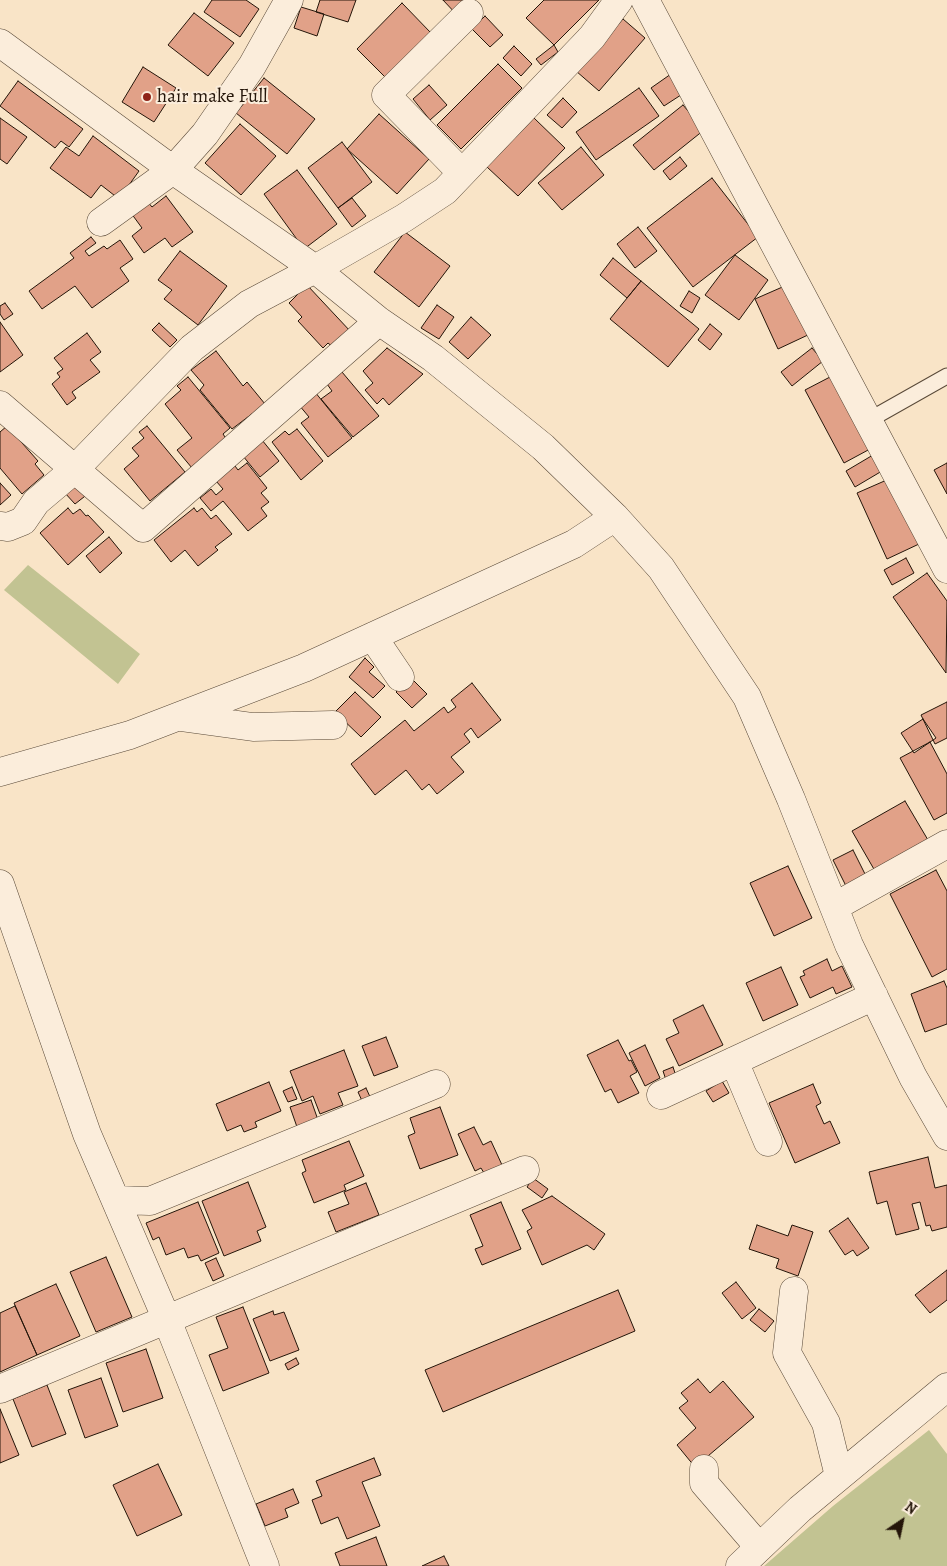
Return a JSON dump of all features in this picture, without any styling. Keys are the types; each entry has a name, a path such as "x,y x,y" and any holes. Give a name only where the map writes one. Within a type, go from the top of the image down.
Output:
{"street":[{"path":"100,222 173,170 205,134 252,66 289,0"},
{"path":"0,526 8,527 23,520 36,502 74,469 192,348 249,304 404,218 445,191 592,36 619,0"},
{"path":"644,0 947,569"},
{"path":"462,173 386,96 470,13"},
{"path":"0,43 173,170 315,269 379,321 433,358 543,447 615,517 661,568 747,697 791,799 849,945 913,1077 947,1136"},
{"path":"0,405 143,528 379,321"},
{"path":"0,772 130,735 304,668 574,544 615,517"},
{"path":"373,637 400,677"},
{"path":"178,717 252,727 333,725"},
{"path":"834,907 947,844"},
{"path":"0,884 87,1134 168,1320 265,1566"},
{"path":"661,1095 874,996"},
{"path":"734,1061 768,1142"},
{"path":"116,1200 150,1201 436,1084"},
{"path":"0,1389 525,1170"},
{"path":"794,1291 787,1352 826,1423 839,1476"},
{"path":"740,1566 800,1509 947,1387"},
{"path":"704,1469 704,1483 759,1547"}],"lane":[{"path":"869,420 947,376"}],"green space":[{"path":"28,565 140,654 118,684 4,590"},
{"path":"929,1430 947,1454 947,1566 764,1566 833,1506"}],"building":[{"path":"212,0 246,0 259,9 240,37 204,12"},
{"path":"320,0 356,0 348,22 316,12"},
{"path":"443,0 474,0 458,16"},
{"path":"544,0 599,0 554,45 526,18"},
{"path":"402,3 431,33 386,78 357,49"},
{"path":"301,7 324,14 317,36 294,28"},
{"path":"194,13 234,43 208,76 168,45"},
{"path":"485,16 503,35 490,47 472,29"},
{"path":"623,19 645,38 599,91 576,71"},
{"path":"554,45 558,52 541,65 536,59"},
{"path":"514,46 532,64 521,76 503,58"},
{"path":"498,64 522,88 461,149 437,125"},
{"path":"143,67 176,88 154,122 122,102"},
{"path":"671,74 684,93 664,106 651,88"},
{"path":"264,78 315,119 287,154 236,113"},
{"path":"18,81 83,129 69,147 61,141 55,148 0,106"},
{"path":"429,85 447,105 430,120 413,99"},
{"path":"639,88 659,116 596,160 576,132"},
{"path":"563,98 577,112 562,128 547,115"},
{"path":"683,105 704,130 654,170 633,145"},
{"path":"379,114 429,159 397,194 347,149"},
{"path":"0,118 27,137 7,164 0,159"},
{"path":"534,118 565,148 518,196 487,167"},
{"path":"240,124 276,156 241,195 205,163"},
{"path":"93,136 139,171 119,199 101,185 91,198 50,168 66,147 79,156"},
{"path":"342,142 372,182 338,208 308,168"},
{"path":"581,147 604,175 562,210 538,183"},
{"path":"680,157 687,166 670,180 663,171"},
{"path":"297,170 337,224 304,249 264,194"},
{"path":"712,178 758,237 693,287 647,228"},
{"path":"166,196 193,232 172,247 165,238 144,253 132,236 142,228 131,213 147,201 152,207"},
{"path":"352,198 366,216 352,227 338,208"},
{"path":"638,227 657,251 635,268 617,244"},
{"path":"405,232 450,266 419,307 374,272"},
{"path":"91,237 96,243 85,251 89,256 104,246 107,249 120,240 133,259 120,268 129,281 92,308 75,286 42,309 29,291 74,258 70,253"},
{"path":"180,251 227,286 198,325 164,299 172,290 158,280"},
{"path":"735,255 768,280 739,320 705,295"},
{"path":"613,258 641,281 627,298 600,275"},
{"path":"641,281 699,329 668,367 610,319"},
{"path":"307,285 351,332 334,348 328,343 323,348 298,321 302,317 289,303"},
{"path":"787,285 810,334 778,349 755,299"},
{"path":"689,291 700,298 692,313 680,306"},
{"path":"5,303 13,314 4,320 0,314 0,306"},
{"path":"437,305 454,317 439,339 421,328"},
{"path":"471,317 491,335 468,359 449,342"},
{"path":"0,322 23,355 0,372"},
{"path":"159,323 177,340 170,347 152,330"},
{"path":"710,324 722,334 710,350 698,340"},
{"path":"87,333 101,352 90,360 100,372 72,392 76,398 67,405 52,384 60,377 57,373 63,369 54,358"},
{"path":"387,348 423,374 389,405 383,398 377,404 365,390 373,383 363,371"},
{"path":"812,348 823,361 792,386 781,372"},
{"path":"216,351 243,386 247,382 265,404 232,429 200,390 204,385 191,370"},
{"path":"342,372 379,416 353,437 321,399 332,391 327,384"},
{"path":"188,377 230,428 223,434 227,440 192,468 177,450 192,438 165,404 181,390 177,386"},
{"path":"830,377 870,449 844,463 805,390"},
{"path":"315,392 352,438 328,457 301,423 309,417 299,405"},
{"path":"7,426 38,461 35,464 44,475 22,494 0,468 0,432"},
{"path":"147,426 185,472 150,501 124,469 139,456 132,448 144,438 139,432"},
{"path":"297,429 323,461 301,480 272,442 285,431 289,435"},
{"path":"262,440 279,461 260,477 243,456"},
{"path":"873,455 882,471 855,487 846,471"},
{"path":"247,463 267,488 261,493 269,502 261,508 267,516 248,531 223,501 211,511 200,498 211,489 216,495 223,489 216,481 235,466 238,470"},
{"path":"947,463 947,494 934,470"},
{"path":"889,479 919,544 887,559 857,493"},
{"path":"78,480 89,493 75,504 64,492"},
{"path":"0,483 11,495 0,505"},
{"path":"68,508 73,514 80,509 104,532 68,565 40,533"},
{"path":"194,508 197,512 202,508 211,519 216,515 232,534 215,547 218,550 198,566 185,550 171,562 154,540"},
{"path":"109,537 122,553 100,573 86,556"},
{"path":"906,558 914,573 892,585 884,570"},
{"path":"927,573 947,601 946,673 893,597"},
{"path":"365,658 374,667 369,672 385,686 373,698 349,677"},
{"path":"411,678 427,694 412,708 396,692"},
{"path":"472,683 501,720 478,738 471,728 464,734 470,742 451,757 464,772 437,794 429,784 422,790 406,770 375,795 351,764 405,720 414,731 444,707 448,713 456,707 451,700"},
{"path":"355,692 381,717 361,737 335,712"},
{"path":"947,702 947,738 935,744 921,715"},
{"path":"923,719 936,738 914,753 901,733"},
{"path":"930,742 947,774 947,813 934,820 900,758"},
{"path":"905,801 928,840 875,871 852,831"},
{"path":"853,850 866,876 846,886 833,860"},
{"path":"788,866 812,918 774,936 750,883"},
{"path":"936,870 947,891 947,969 932,977 890,894"},
{"path":"827,959 832,971 842,966 852,987 836,994 833,987 810,998 800,977 805,975 803,971"},
{"path":"781,967 798,1005 763,1021 746,983"},
{"path":"944,981 947,988 947,1024 925,1032 911,994"},
{"path":"703,1005 723,1045 679,1066 666,1039 679,1033 673,1020"},
{"path":"386,1037 398,1067 374,1076 362,1046"},
{"path":"618,1040 637,1072 630,1076 639,1093 618,1103 611,1089 605,1092 587,1055"},
{"path":"645,1045 660,1078 645,1086 629,1053"},
{"path":"344,1050 358,1086 338,1093 343,1105 320,1114 313,1096 302,1101 290,1071"},
{"path":"673,1067 676,1076 666,1080 663,1071"},
{"path":"722,1081 729,1093 713,1102 706,1091"},
{"path":"269,1082 281,1111 255,1122 257,1127 244,1132 241,1125 227,1131 216,1104"},
{"path":"813,1084 821,1103 816,1106 824,1124 830,1121 840,1143 795,1163 769,1103"},
{"path":"292,1087 297,1099 288,1102 283,1091"},
{"path":"366,1088 371,1099 363,1103 358,1092"},
{"path":"311,1100 318,1120 297,1127 290,1107"},
{"path":"440,1107 458,1155 420,1169 408,1136 415,1133 410,1118"},
{"path":"474,1127 483,1145 491,1141 502,1165 484,1173 481,1168 475,1171 458,1134"},
{"path":"349,1141 364,1176 344,1185 346,1190 314,1203 302,1173 306,1171 302,1160"},
{"path":"928,1157 935,1188 947,1185 947,1227 932,1231 930,1225 926,1226 920,1202 912,1204 919,1229 896,1235 887,1201 877,1204 869,1172"},
{"path":"533,1178 548,1189 542,1198 527,1187"},
{"path":"248,1182 266,1227 257,1231 261,1241 224,1256 202,1201"},
{"path":"366,1183 379,1215 336,1232 328,1212 349,1204 344,1192"},
{"path":"552,1196 605,1234 594,1250 587,1245 542,1265 527,1231 532,1228 522,1210"},
{"path":"198,1202 219,1253 201,1261 198,1255 188,1258 184,1248 166,1255 159,1237 153,1240 146,1223"},
{"path":"501,1202 521,1249 482,1265 475,1249 483,1246 470,1215"},
{"path":"848,1218 869,1248 857,1256 853,1250 845,1255 829,1231"},
{"path":"757,1225 788,1236 792,1225 813,1232 798,1276 776,1268 779,1259 749,1249"},
{"path":"106,1257 132,1317 96,1332 70,1272"},
{"path":"216,1258 224,1276 213,1281 205,1263"},
{"path":"947,1270 947,1300 930,1313 915,1295"},
{"path":"736,1282 756,1308 742,1319 722,1293"},
{"path":"56,1284 80,1336 37,1355 14,1303"},
{"path":"618,1290 635,1331 443,1412 425,1370"},
{"path":"15,1306 37,1355 0,1372 0,1313"},
{"path":"243,1307 269,1373 223,1391 209,1355 228,1348 216,1317"},
{"path":"759,1309 774,1321 765,1332 750,1320"},
{"path":"273,1311 274,1315 284,1312 299,1350 270,1361 253,1319"},
{"path":"146,1349 163,1398 123,1412 106,1363"},
{"path":"296,1358 299,1364 288,1370 285,1364"},
{"path":"101,1378 118,1426 85,1438 68,1390"},
{"path":"698,1379 710,1393 723,1381 754,1417 695,1467 677,1445 696,1428 679,1408 688,1401 681,1393"},
{"path":"47,1385 66,1434 32,1447 13,1399"},
{"path":"0,1409 19,1455 0,1463"},
{"path":"374,1458 381,1475 362,1482 380,1526 347,1539 338,1517 321,1524 312,1500 322,1496 316,1481"},
{"path":"158,1464 182,1515 137,1536 113,1485"},
{"path":"293,1489 299,1503 285,1509 288,1517 265,1526 256,1504"},
{"path":"376,1537 387,1566 340,1566 335,1553"},
{"path":"444,1556 449,1566 422,1566"}],"place":[{"name":"hair make Full","path":"147,97"}]}
